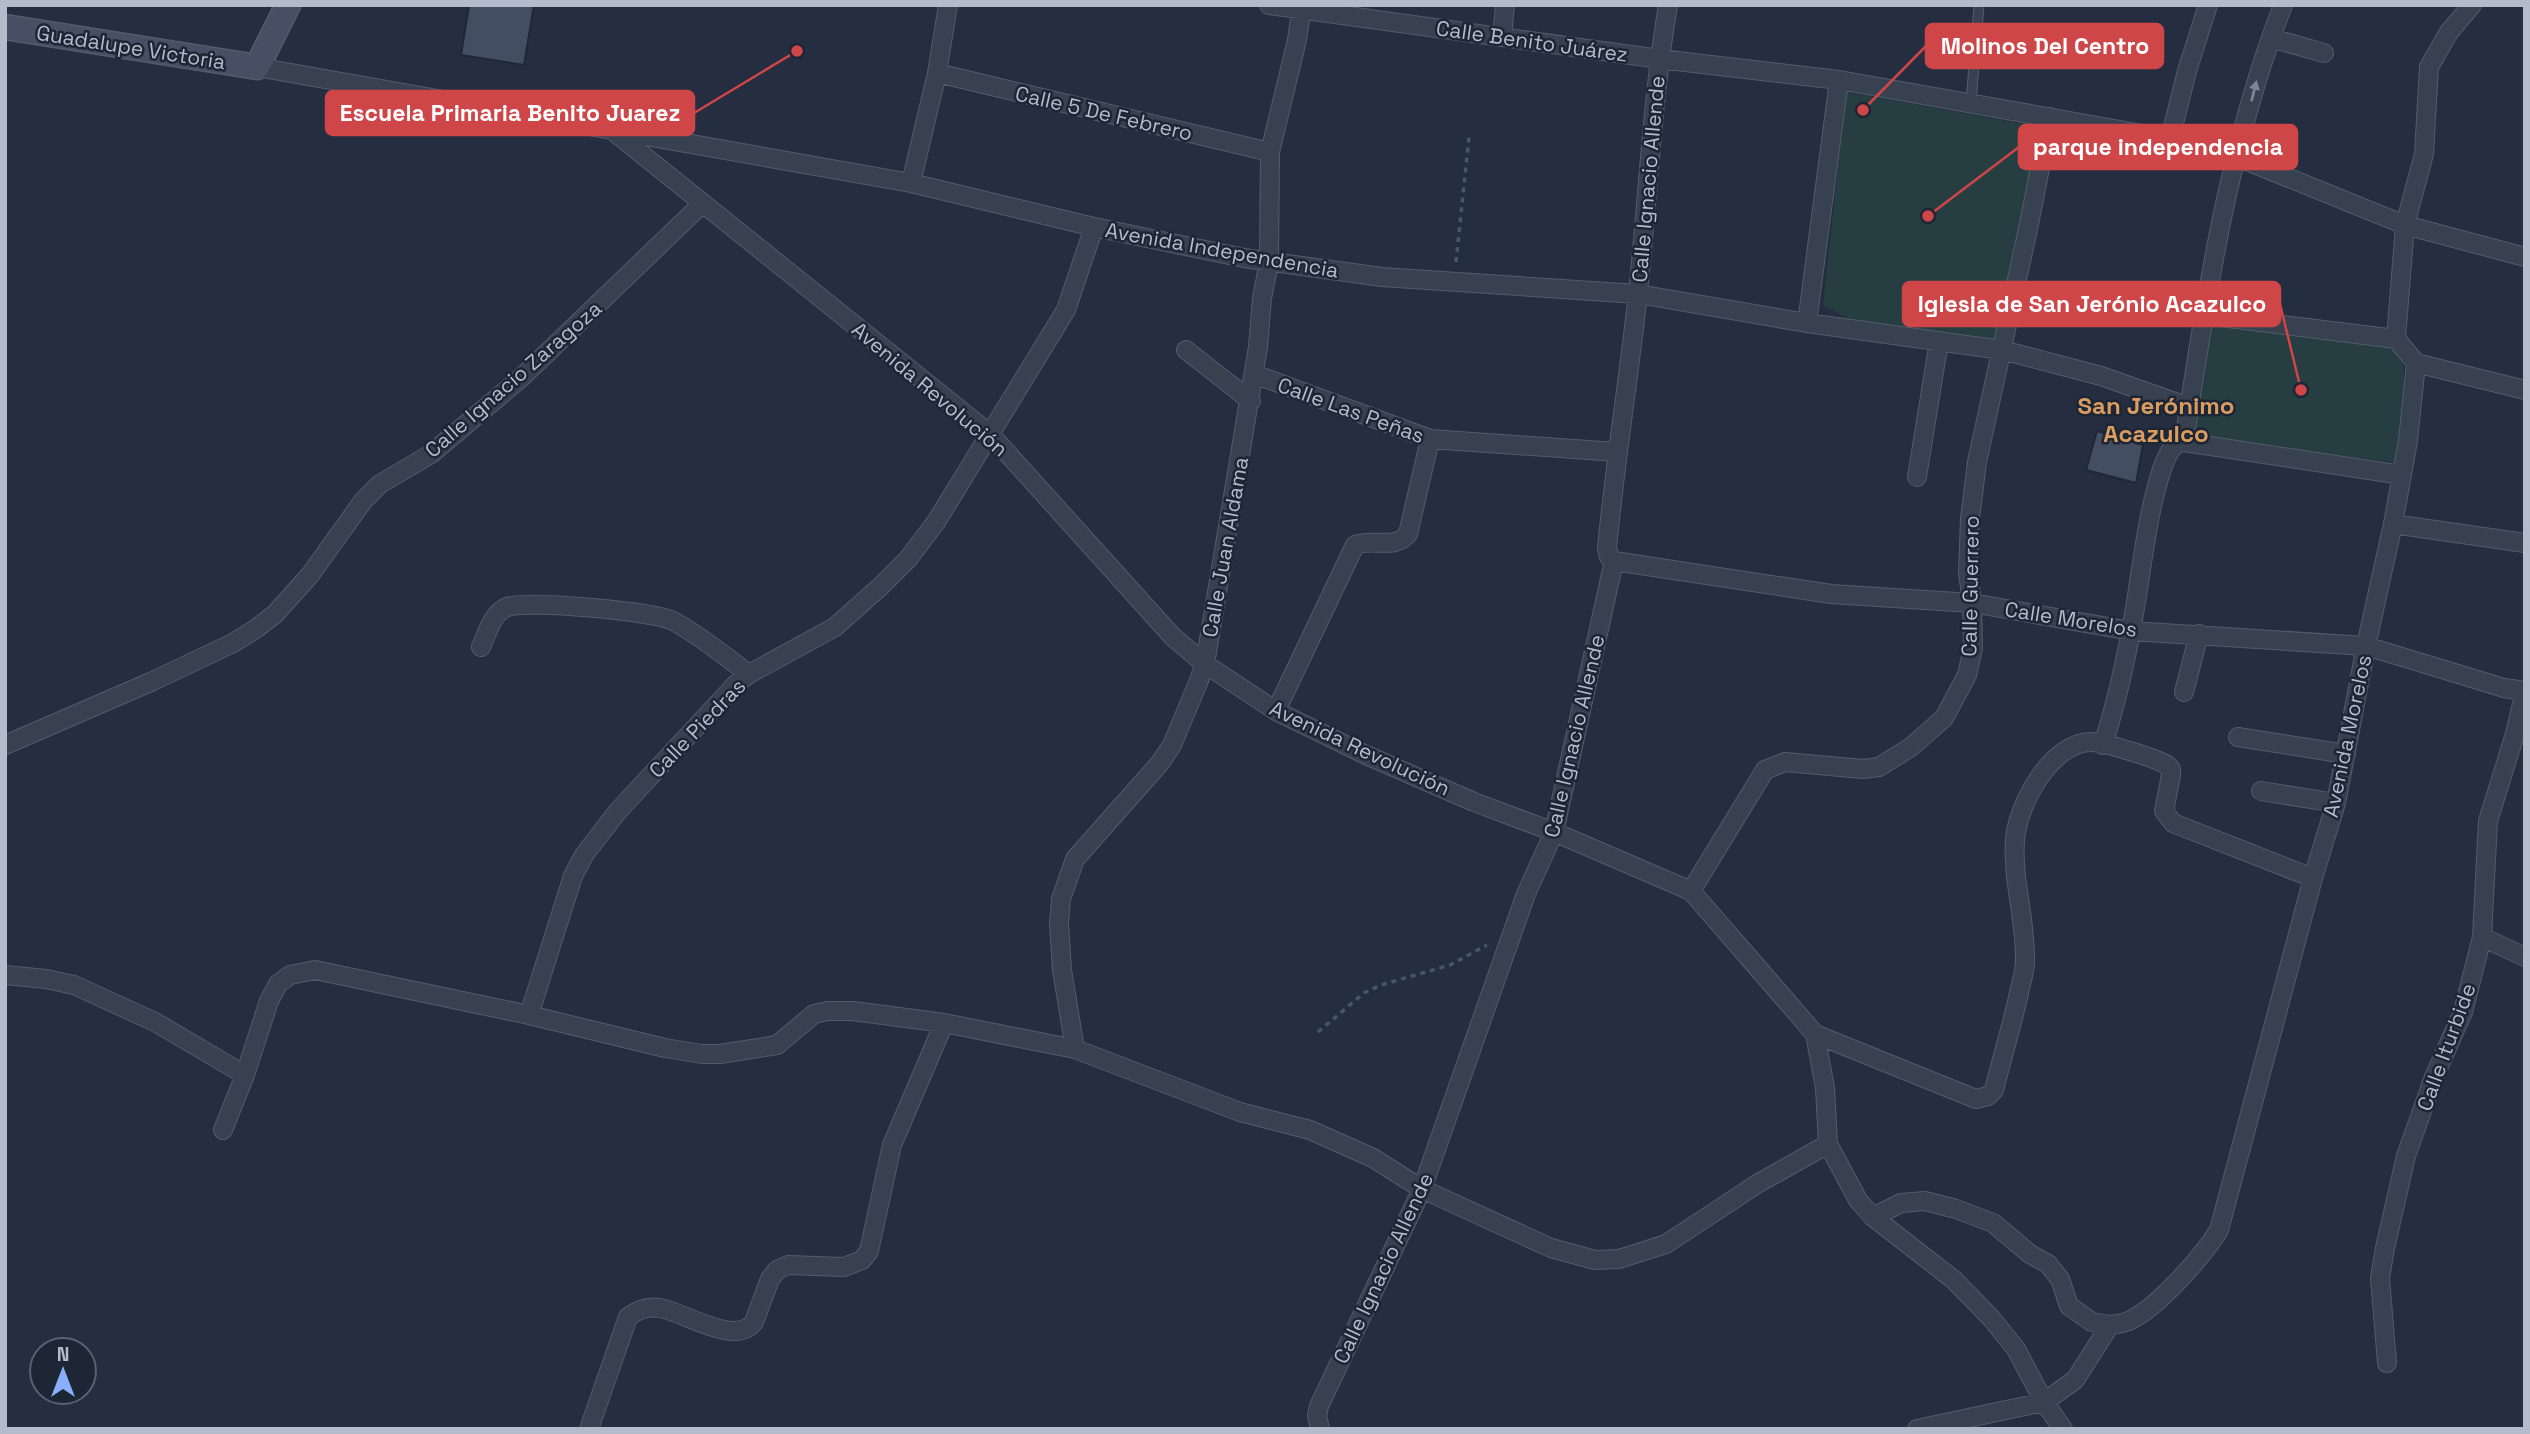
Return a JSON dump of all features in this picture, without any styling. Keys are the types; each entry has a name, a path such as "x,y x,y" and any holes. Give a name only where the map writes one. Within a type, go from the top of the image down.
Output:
{"main road":[{"path":"257,67 288,5"},
{"name":"Guadalupe Victoria","path":"5,27 257,67"}],"street":[{"path":"911,183 937,73 948,5"},
{"name":"Calle Benito Juárez","path":"1269,5 1660,59 1839,79 2170,139 2237,157 2405,225 2525,257"},
{"path":"1502,37 1505,5"},
{"name":"Calle Ignacio Allende","path":"1320,1429 1317,1416 1325,1392 1422,1189 1526,894 1554,831 1614,561 1609,558 1607,548 1668,5"},
{"path":"2170,139 2208,5"},
{"path":"2184,442 2220,229 2262,60 2283,5"},
{"path":"2396,339 2405,225 2424,154 2429,67 2449,32 2472,5"},
{"name":"Calle Juan Aldama","path":"1075,1049 1062,970 1059,923 1061,900 1075,859 1160,763 1172,745 1205,664 1215,591 1251,401 1262,298 1269,262 1270,152 1302,8"},
{"path":"2271,38 2324,53"},
{"name":"Avenida Independencia","path":"257,67 911,183 1192,249 1269,262 1382,277 1637,295 1807,323 2002,350 2101,376 2189,407"},
{"name":"Calle 5 De Febrero","path":"937,73 1270,152"},
{"path":"1807,323 1839,79"},
{"name":"Calle Guerrero","path":"1691,891 1765,770 1785,762 1863,769 1879,767 1911,747 1944,718 1967,675 1973,648 1968,572 1976,462 2050,117"},
{"name":"Avenida Revolución","path":"613,131 990,434 1174,637 1205,664 1276,711 1378,761 1474,802 1554,831 1691,891 1815,1034 1976,1099 1988,1096 1994,1090 2025,964 2022,916 2014,863 2015,836 2025,801 2045,769 2062,751 2091,742 2103,745"},
{"name":"Calle Ignacio Zaragoza","path":"5,745 165,675 233,643 257,628 275,614 310,575 363,500 380,484 431,454 523,376 703,203"},
{"name":"Calle Piedras","path":"529,1015 573,876 584,855 618,811 736,684 835,626 908,559 936,522 1066,310 1094,227"},
{"path":"2204,313 2396,339 2416,363 2525,390"},
{"path":"1917,477 1939,341"},
{"path":"1186,350 1251,401"},
{"name":"Avenida Morelos","path":"2110,1325 2125,1323 2153,1306 2211,1244 2219,1230 2313,878 2336,803 2365,646 2393,524 2408,442 2416,363"},
{"name":"Calle Las Peñas","path":"1254,374 1430,439 1617,452"},
{"path":"1276,711 1355,545 1366,542 1397,543 1408,534 1430,439"},
{"path":"2313,878 2172,823 2164,811 2171,768 2163,762 2103,745 2124,666 2149,524 2162,470 2170,451 2178,443 2402,475"},
{"path":"2393,524 2525,543"},
{"name":"Calle Morelos","path":"1614,561 1830,594 1972,603 2131,631 2365,646 2504,688 2525,691"},
{"path":"481,647 498,613 508,607 651,613 672,621 749,674"},
{"path":"2184,692 2199,634"},
{"name":"Calle Iturbide","path":"2387,1363 2380,1278 2393,1213 2406,1156 2434,1077 2462,1012 2482,937 2487,821 2517,755 2525,691"},
{"path":"2238,737 2346,754"},
{"path":"2261,791 2336,803"},
{"path":"2482,937 2525,957"},
{"path":"223,1130 245,1075 269,1001 278,984 290,975 315,970 529,1015 665,1048 720,1054 777,1045 820,1012 853,1010 944,1023 1075,1049 1240,1112 1310,1130 1373,1158 1422,1189 1551,1248 1595,1260 1619,1259 1666,1244 1757,1184 1828,1144"},
{"path":"5,975 74,985 155,1022 245,1075"},
{"path":"589,1429 628,1317 636,1311 659,1308 720,1329 743,1331 750,1328 754,1322 770,1279 777,1270 788,1265 844,1267 862,1260 872,1241 892,1145 944,1023"},
{"path":"1815,1034 1825,1088 1828,1144 1858,1200 1873,1217 1954,1280 1991,1318 2016,1349 2063,1429"},
{"path":"1873,1217 1901,1203 1925,1201 1993,1223 2030,1254 2048,1264 2060,1279 2069,1306 2092,1322 2110,1325 2075,1380 2045,1402 1917,1429"}],"lane":[{"path":"1971,102 1979,5"}],"path":[{"path":"1454,282 1469,137"},
{"path":"1318,1031 1364,993 1381,985 1450,965 1490,943"}],"green space":[{"path":"1846,92 2039,127 2000,344 1859,324 1823,305"},
{"path":"2205,319 2392,346 2404,367 2405,436 2402,463 2192,438"}],"building":[{"path":"469,5 534,5 524,65 461,55"},
{"path":"2097,431 2143,445 2136,483 2086,470"}],"place":[{"name":"Escuela Primaria Benito Juarez","path":"797,51"},
{"name":"Molinos Del Centro","path":"1863,110"},
{"name":"parque independencia","path":"1928,216"},
{"name":"Iglesia de San Jerónio Acazulco","path":"2301,390"}],"district":[{"name":"San Jerónimo Acazulco","path":"2156,419"}]}
